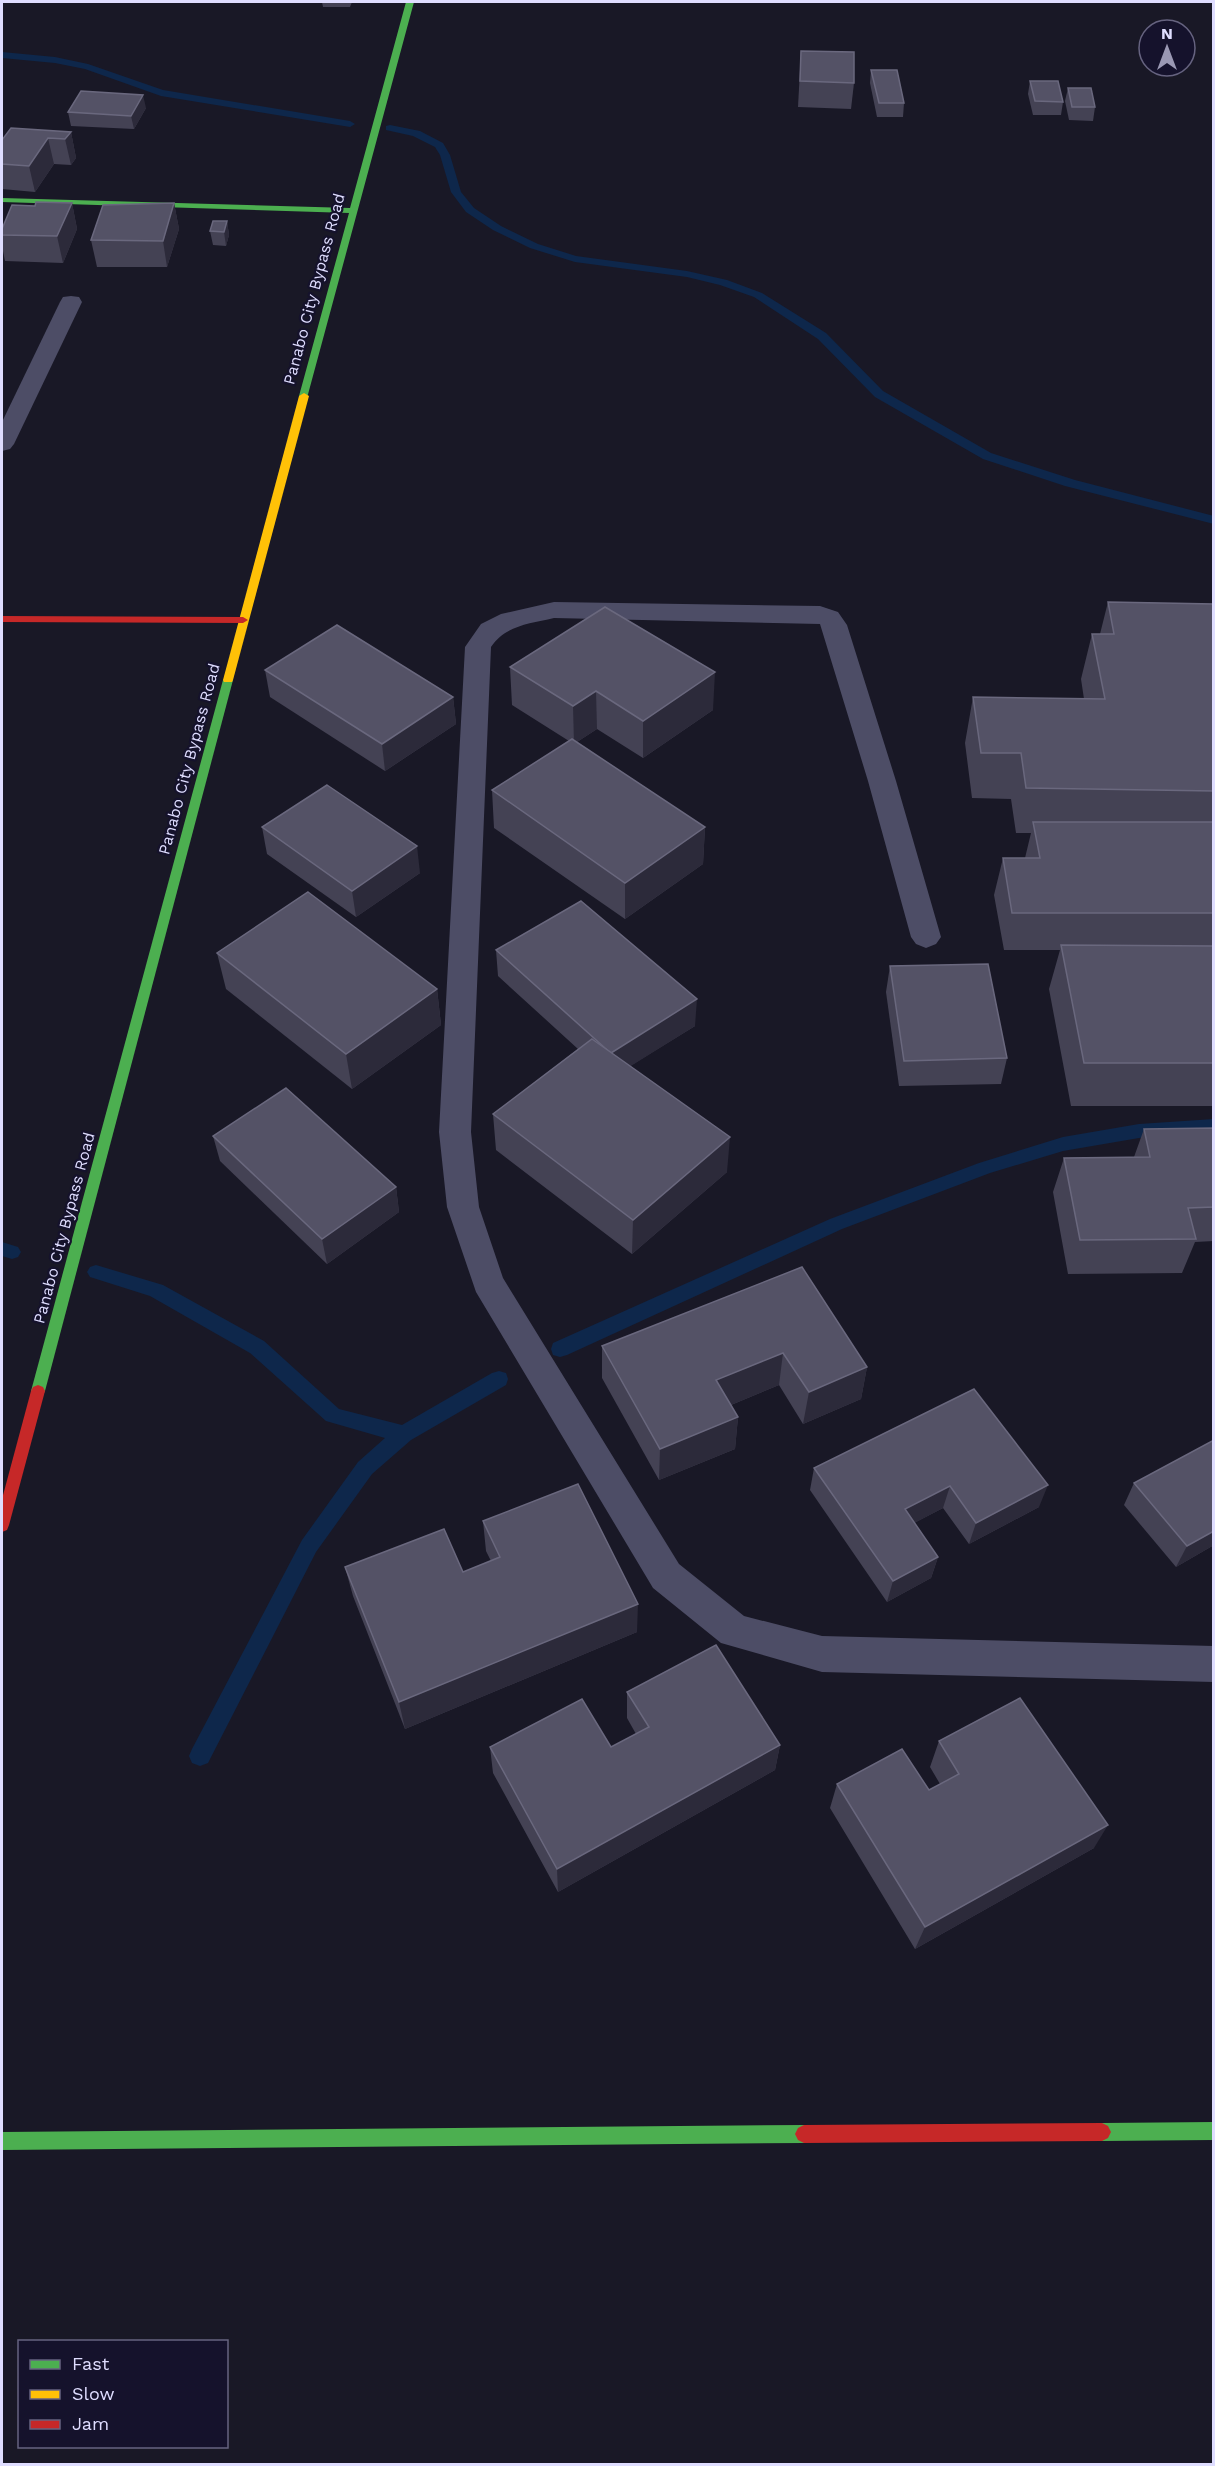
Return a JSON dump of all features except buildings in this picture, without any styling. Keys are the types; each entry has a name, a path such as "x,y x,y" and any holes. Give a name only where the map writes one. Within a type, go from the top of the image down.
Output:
{"main road":[{"name":"Panabo City Bypass Road","path":"2,1525 352,211 410,2"},
{"path":"2,200 352,211"},
{"path":"2,619 243,620"},
{"path":"2,2141 1214,2132"}],"street":[{"path":"2,444 7,422 71,302"},
{"path":"926,937 875,758 834,625 829,618 820,614 554,610 510,620 490,630 478,647 455,1132 463,1207 488,1282 666,1576 734,1631 822,1654 1214,1664"}],"waterway":[{"path":"2,55 55,60 88,67 161,93 350,124"},
{"path":"390,128 416,133 439,145 445,155 456,192 470,210 497,228 534,246 575,259 687,274 723,282 758,295 822,336 879,394 987,456 1070,483 1214,520"},
{"path":"560,1349 836,1224 985,1168 1063,1144 1139,1131 1214,1126"},
{"path":"2,1249 12,1252"},
{"path":"96,1272 156,1290 257,1347 333,1415 363,1425 404,1434"},
{"path":"404,1434 499,1379"},
{"path":"200,1756 309,1546 365,1468 404,1434"}],"traffic: fast":[{"path":"304,396 410,2"},
{"path":"2,200 352,211"},
{"path":"38,1391 228,680"},
{"path":"1102,2132 1214,2131"},
{"path":"2,2141 804,2134"}],"traffic: slow":[{"path":"228,680 304,396"}],"traffic: jam":[{"path":"2,619 243,620"},
{"path":"2,1525 38,1391"},
{"path":"804,2134 1102,2132"}]}
